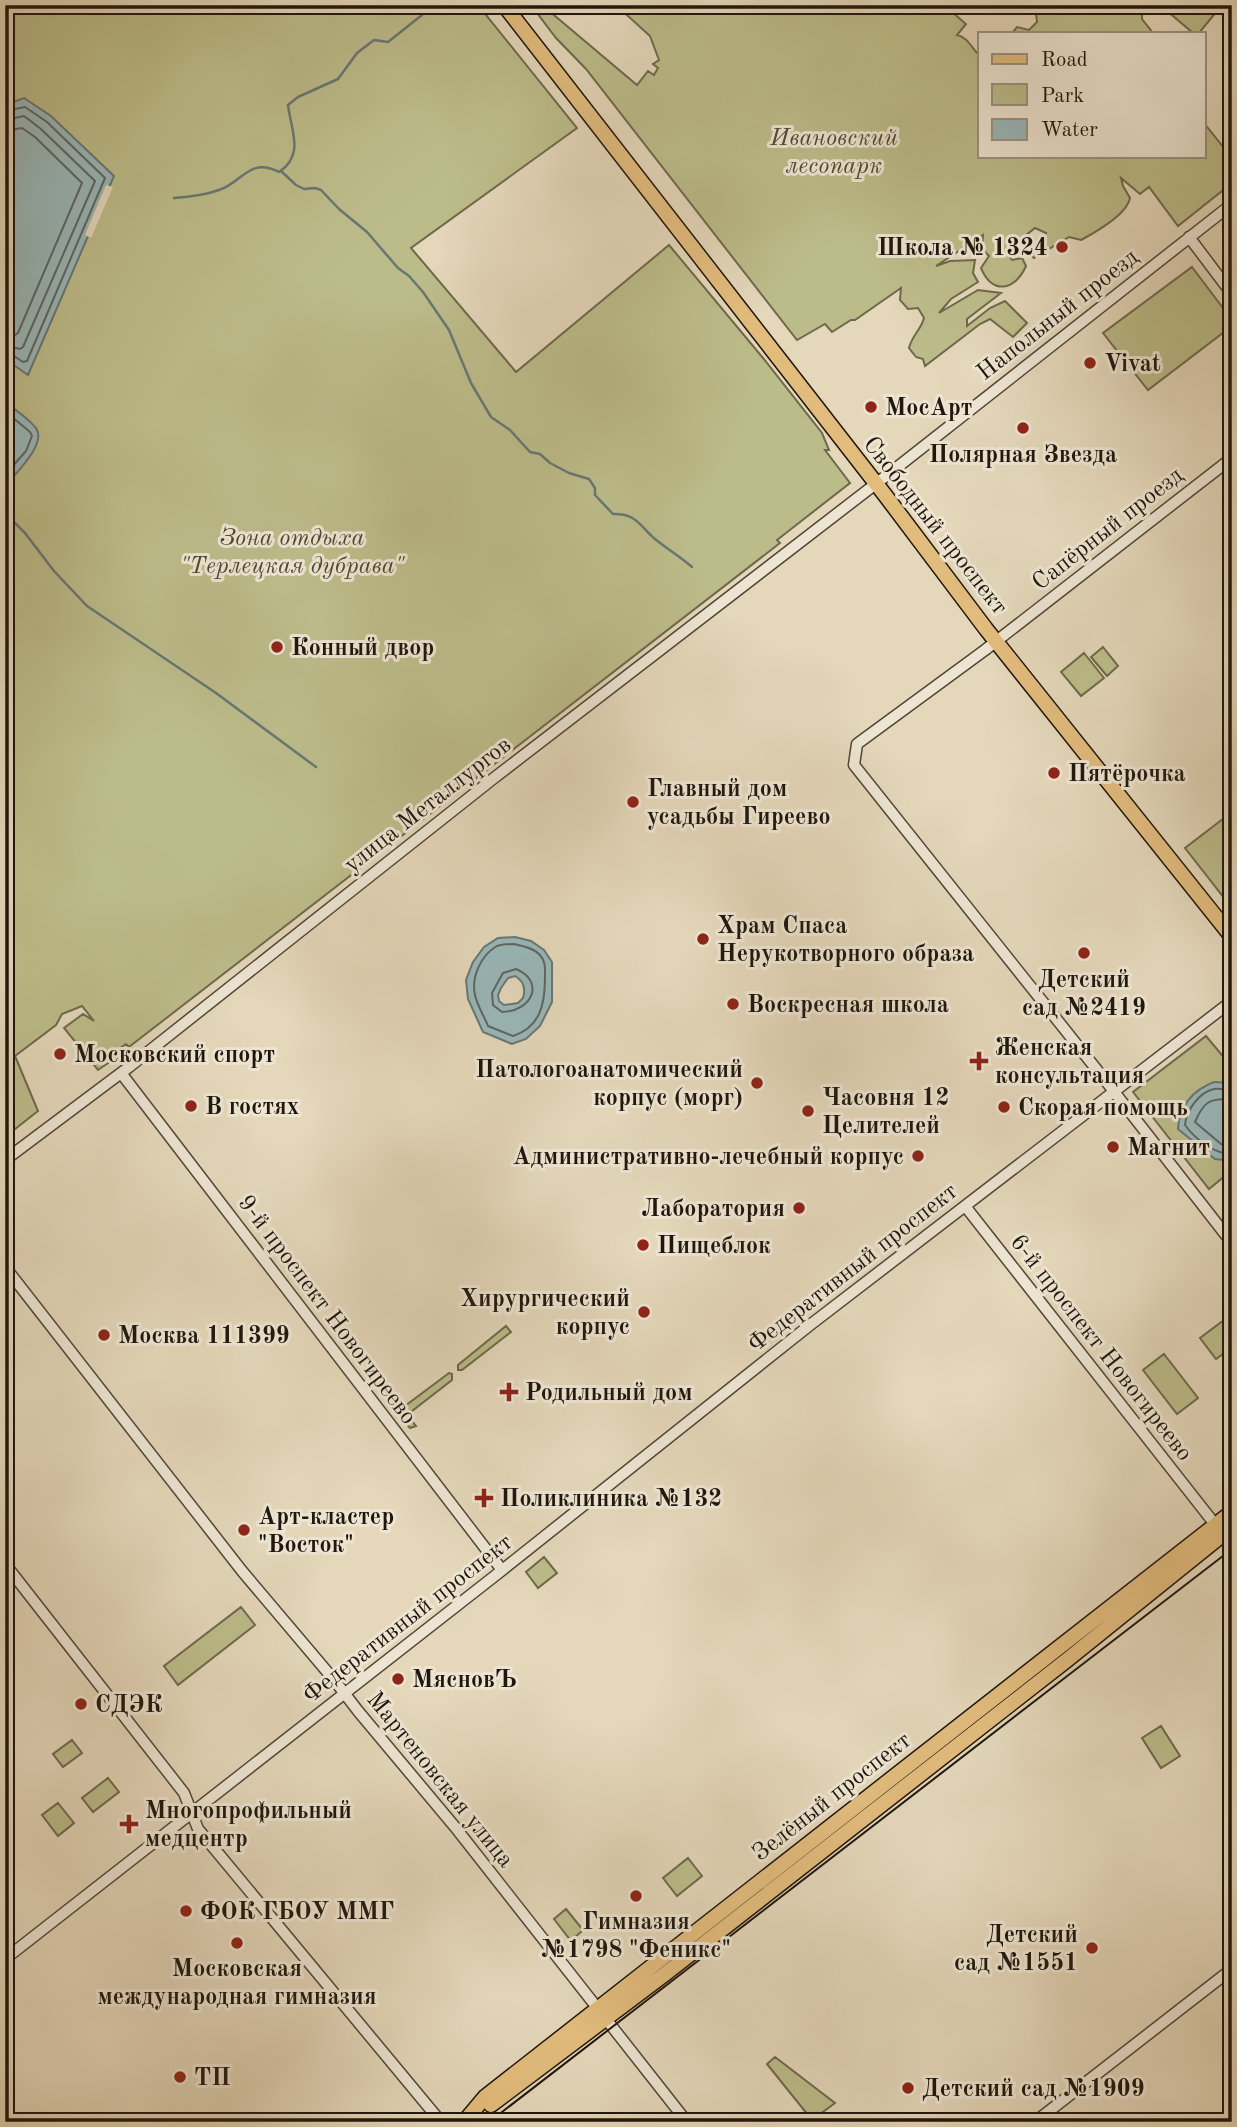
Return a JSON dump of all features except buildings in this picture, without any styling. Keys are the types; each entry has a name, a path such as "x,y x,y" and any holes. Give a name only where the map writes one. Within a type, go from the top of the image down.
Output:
{"main road":[{"name":"Свободный проспект","path":"504,5 997,642 1232,937"},
{"name":"Зелёный проспект","path":"476,2122 493,2103 602,2014 1225,1533 1232,1512"},
{"name":"Зелёный проспект","path":"464,2122 485,2097 602,2014"}],"street":[{"name":"Напольный проезд","path":"876,483 1232,204"},
{"path":"1189,237 1232,294"},
{"name":"Сапёрный проезд","path":"1114,1091 854,765 857,744 997,642 1232,458"},
{"name":"улица Металлургов","path":"5,1160 121,1073 494,778 876,483"},
{"name":"Федеративный проспект","path":"5,1959 810,1325 1232,1001"},
{"name":"9-й проспект Новогиреево","path":"121,1073 502,1570"},
{"path":"1114,1091 1232,1243"},
{"name":"6-й проспект Новогиреево","path":"965,1206 1225,1533"},
{"name":"Мартеновская улица","path":"5,1267 242,1571 455,1827 687,2122"},
{"path":"5,1564 184,1793 198,1829 441,2122"},
{"path":"1035,2122 1232,1969"}],"green space":[{"name":"Зона отдыха \"Терлецкая дубрава\"","path":"5,5 478,5 577,128 411,248 516,372 669,245 822,433 829,450 825,450 850,483 777,540 780,543 129,1047 126,1044 115,1049 117,1057 98,1070 64,1028 83,1014 94,1021 82,1006 62,1014 56,1025 15,1056 38,1111 5,1137"},
{"name":"Ивановский лесопарк","path":"531,5 542,5 637,85 648,71 654,75 658,68 653,64 659,60 650,36 616,5 944,5 966,24 957,35 967,41 978,54 978,158 1206,158 1206,126 1232,158 1232,183 1178,226 1149,187 1140,194 1121,178 1130,198 1128,204 1095,232 1081,240 1069,237 1034,258 1030,254 1046,233 1035,228 1010,248 1009,256 1012,260 1022,258 1026,266 1010,285 997,286 991,283 981,268 989,256 982,249 983,235 936,266 950,261 975,260 973,273 978,282 951,299 939,313 978,290 1001,293 967,319 967,326 990,308 1005,301 1027,323 1013,337 990,319 925,366 923,359 916,357 909,348 924,318 918,308 908,309 900,300 901,288 855,320 832,332 825,324 797,340 586,69 556,38"},
{"path":"1035,5 1132,5 1152,32 1013,32 1017,27 1029,30 1037,22"},
{"path":"1160,5 1222,5 1200,32 1192,32"},
{"path":"1192,267 1232,320 1232,326 1148,390 1103,333"},
{"path":"1103,647 1118,666 1107,676 1091,657"},
{"path":"1084,653 1104,678 1081,696 1061,672"},
{"path":"1232,812 1230,831 1232,908 1185,848"},
{"path":"1206,1036 1232,1067 1232,1170 1209,1189 1133,1092"},
{"path":"1232,1314 1232,1347 1216,1359 1200,1338"},
{"path":"506,1326 511,1332 462,1370 458,1370 458,1365"},
{"path":"1164,1354 1198,1398 1177,1414 1143,1370"},
{"path":"449,1373 452,1374 452,1380 407,1415 416,1426 410,1428 397,1412"},
{"path":"544,1557 557,1573 538,1588 526,1572"},
{"path":"241,1607 255,1625 178,1685 164,1666"},
{"path":"1161,1726 1180,1756 1161,1768 1142,1738"},
{"path":"72,1740 82,1753 63,1767 53,1754"},
{"path":"108,1778 119,1792 93,1812 82,1798"},
{"path":"58,1803 74,1823 58,1836 42,1815"},
{"path":"688,1858 702,1876 677,1896 663,1878"},
{"path":"566,1909 583,1930 571,1941 554,1919"},
{"path":"775,2057 835,2103 812,2120 767,2064"}],"water":[{"path":"24,98 51,116 114,176 28,375 5,359 5,105"},
{"path":"5,402 35,427 38,441 29,458 5,486"},
{"path":"515,937 531,941 544,950 552,962 552,1002 540,1026 526,1039 512,1044 483,1032 468,999 466,980 473,962 484,947 498,938","holes":["515,976 524,985 523,998 518,1003 504,1005 499,1001 498,995 508,978"]},
{"path":"1214,1082 1232,1083 1232,1161 1215,1159 1178,1129 1181,1113 1188,1100 1200,1089"}],"pier":[{"path":"106,185 113,187 91,238 85,235"}],"waterway":[{"path":"174,198 219,190 260,167 279,172 292,158 294,150 288,105 298,97 338,79 357,53 374,40 388,42 422,15 430,5"},
{"path":"281,171 304,189 321,190 367,232 423,292 449,330 471,383 491,417 510,430 530,452 540,454 569,473 589,479 595,488 595,495 613,514 632,518 692,567"},
{"path":"5,513 87,606 216,693 316,767"}],"tram line":[{"path":"493,2122 502,2112 1232,1549"}],"place":[{"name":"Школа № 1324","path":"1062,247"},
{"name":"Vivat","path":"1090,363"},
{"name":"МосАрт","path":"871,407"},
{"name":"Полярная Звезда","path":"1023,428"},
{"name":"Конный двор","path":"277,647"},
{"name":"Пятёрочка","path":"1054,773"},
{"name":"Главный дом усадьбы Гиреево","path":"633,802"},
{"name":"Храм Спаса Нерукотворного образа","path":"703,939"},
{"name":"Детский сад №2419","path":"1084,953"},
{"name":"Воскресная школа","path":"733,1004"},
{"name":"Московский спорт","path":"60,1054"},
{"name":"Женская консультация","path":"979,1061"},
{"name":"Патологоанатомический корпус (морг)","path":"757,1083"},
{"name":"В гостях","path":"191,1106"},
{"name":"Скорая помощь","path":"1004,1107"},
{"name":"Часовня 12 Целителей","path":"808,1111"},
{"name":"Магнит","path":"1113,1147"},
{"name":"Административно-лечебный корпус","path":"918,1156"},
{"name":"Лаборатория","path":"799,1208"},
{"name":"Пищеблок","path":"643,1245"},
{"name":"Хирургический корпус","path":"644,1312"},
{"name":"Москва 111399","path":"104,1335"},
{"name":"Родильный дом","path":"509,1392"},
{"name":"Поликлиника №132","path":"484,1498"},
{"name":"Арт-кластер \"Восток\"","path":"244,1530"},
{"name":"МясновЪ","path":"398,1679"},
{"name":"СДЭК","path":"81,1704"},
{"name":"Многопрофильный медцентр","path":"129,1824"},
{"name":"Гимназия №1798 \"Феникс\"","path":"636,1896"},
{"name":"ФОК ГБОУ ММГ","path":"186,1911"},
{"name":"Московская международная гимназия","path":"237,1943"},
{"name":"Детский сад №1551","path":"1092,1948"},
{"name":"ТП","path":"180,2077"},
{"name":"Детский сад №1909","path":"908,2088"}]}
